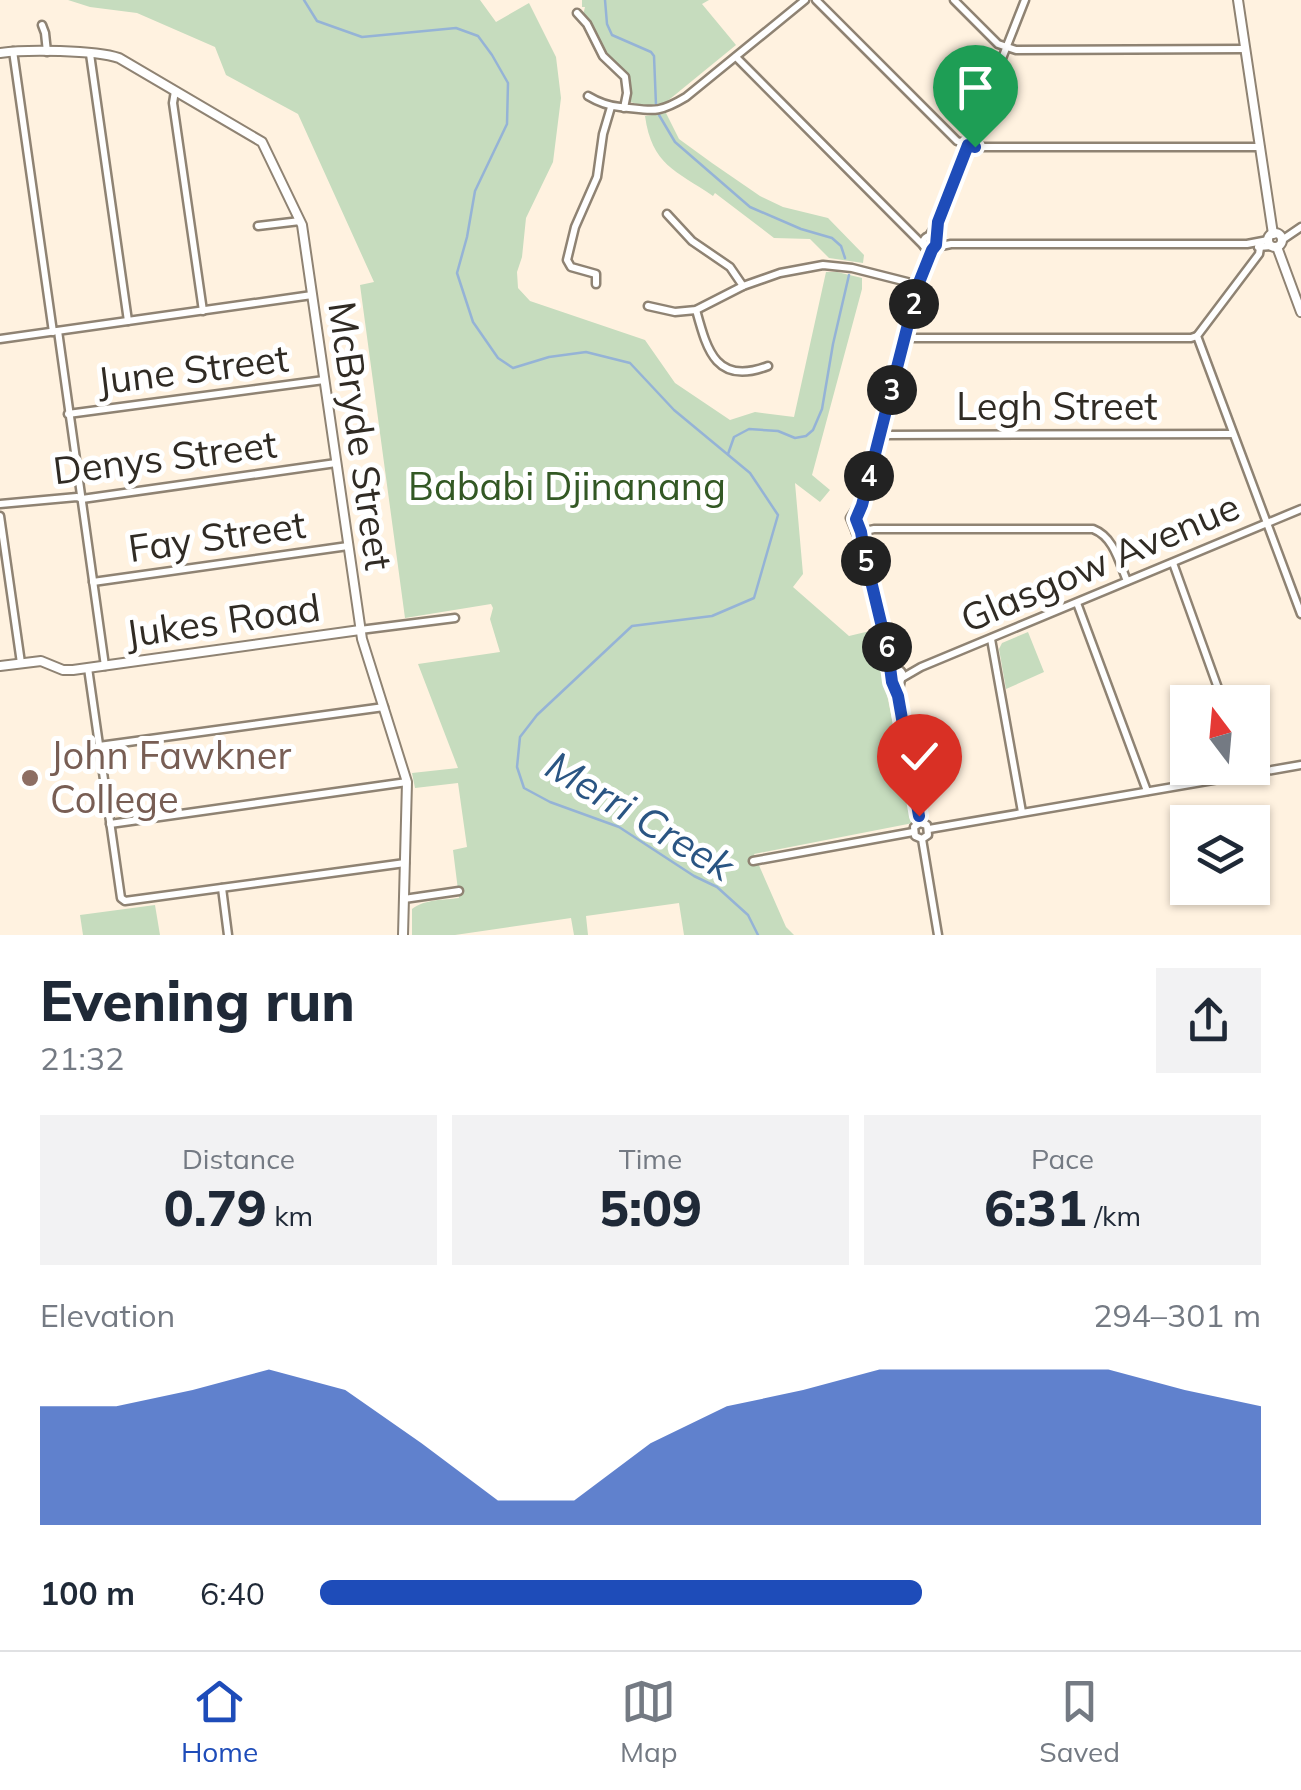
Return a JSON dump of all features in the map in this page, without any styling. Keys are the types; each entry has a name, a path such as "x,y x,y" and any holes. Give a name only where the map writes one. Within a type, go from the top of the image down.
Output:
{"street":[{"path":"588,96 611,107 650,111 668,108 804,0"},
{"path":"816,0 957,141 968,145 1260,147"},
{"path":"954,0 998,44 1016,50 1244,49"},
{"path":"920,822 897,675 856,519 930,243 1025,0"},
{"path":"1238,0 1260,147 1267,242 1301,312"},
{"path":"577,13 603,56 625,77 624,108"},
{"path":"42,25 47,52"},
{"path":"13,51 106,666"},
{"name":"McBryde Street","path":"0,53 120,58 262,142 300,221 360,630 407,782 403,935"},
{"path":"90,54 128,321"},
{"path":"736,57 911,233 930,243 1267,242 1300,228"},
{"path":"175,91 173,102 202,310"},
{"path":"596,284 597,273 571,267 567,260 575,227 597,177 611,107"},
{"path":"667,214 692,241 730,267 743,286"},
{"path":"258,226 300,221"},
{"path":"906,338 1191,338 1198,336 1267,242"},
{"path":"648,306 675,312 696,310 743,286 780,273 835,265 918,285"},
{"path":"0,339 312,295"},
{"path":"696,310 705,343 718,362 746,371 768,366"},
{"path":"1198,336 1301,614"},
{"name":"June Street","path":"68,414 324,380"},
{"name":"Legh Street","path":"881,435 1234,434"},
{"name":"Denys Street","path":"0,504 82,499 336,463"},
{"name":"Glasgow Avenue","path":"897,675 1301,508"},
{"path":"0,516 5,582 21,663"},
{"path":"859,532 1093,530 1109,539 1126,581"},
{"name":"Fay Street","path":"93,582 348,546"},
{"path":"1172,562 1218,685"},
{"path":"1077,602 1147,791"},
{"name":"Jukes Road","path":"0,666 40,660 68,670 88,668 456,618"},
{"path":"991,639 1022,812"},
{"path":"88,668 121,898 130,902 405,864"},
{"path":"99,746 384,707"},
{"path":"1270,768 1301,765"},
{"path":"110,824 407,782"},
{"path":"929,829 1176,785"},
{"path":"920,822 929,829"},
{"path":"920,822 914,832 922,838"},
{"path":"922,838 929,829"},
{"path":"754,861 914,832"},
{"path":"922,838 938,935"},
{"path":"222,888 228,935"},
{"path":"404,900 459,892"}],"green space":[{"name":"Bababi Djinanang","path":"68,0 480,0 496,22 529,3 556,57 561,98 553,162 526,218 518,288 530,301 645,340 675,383 730,420 755,412 794,417 826,272 862,278 812,475 830,490 820,502 795,483 803,574 793,587 849,636 874,630 913,823 754,854 786,927 794,935 684,935 679,903 586,916 588,935 574,935 571,918 455,935 412,935 412,909 459,898 453,850 467,847 458,783 415,788 412,773 458,768 418,664 500,652 490,619 491,604 405,618 360,285 374,282 298,114 226,75 215,47 137,13"},
{"path":"582,0 709,0 702,4 736,45 665,103 642,106 628,101 627,77 597,43 583,15"},
{"path":"666,113 679,139 760,196 783,207 828,218 864,255 863,263 829,258 810,239 774,238 715,193 713,196 667,165 653,146 645,116"},
{"path":"1028,632 1044,672 1006,689 999,649 1002,643"},
{"path":"155,905 160,935 83,935 80,915"}],"waterway":[{"name":"Merri Creek","path":"304,0 317,21 362,37 456,28 478,36 508,83 507,124 475,191 457,273 473,322 498,358 513,368 549,357 586,352 630,363 674,410 750,473 778,515 754,598 712,616 632,626 537,715 520,737 517,767 524,788 550,802 619,827 717,887 748,915 758,935"},
{"path":"605,0 612,35 654,56 656,105"},
{"path":"659,115 675,142 750,207 832,238 841,246 845,258"},
{"path":"728,454 734,437 749,429 778,431 795,438 813,430 822,409 849,275"}],"place":[{"name":"John Fawkner College","path":"30,778"}],"route":[{"path":"919,816 898,696 856,519 918,285 936,245 938,222 968,145 975,147"}]}
